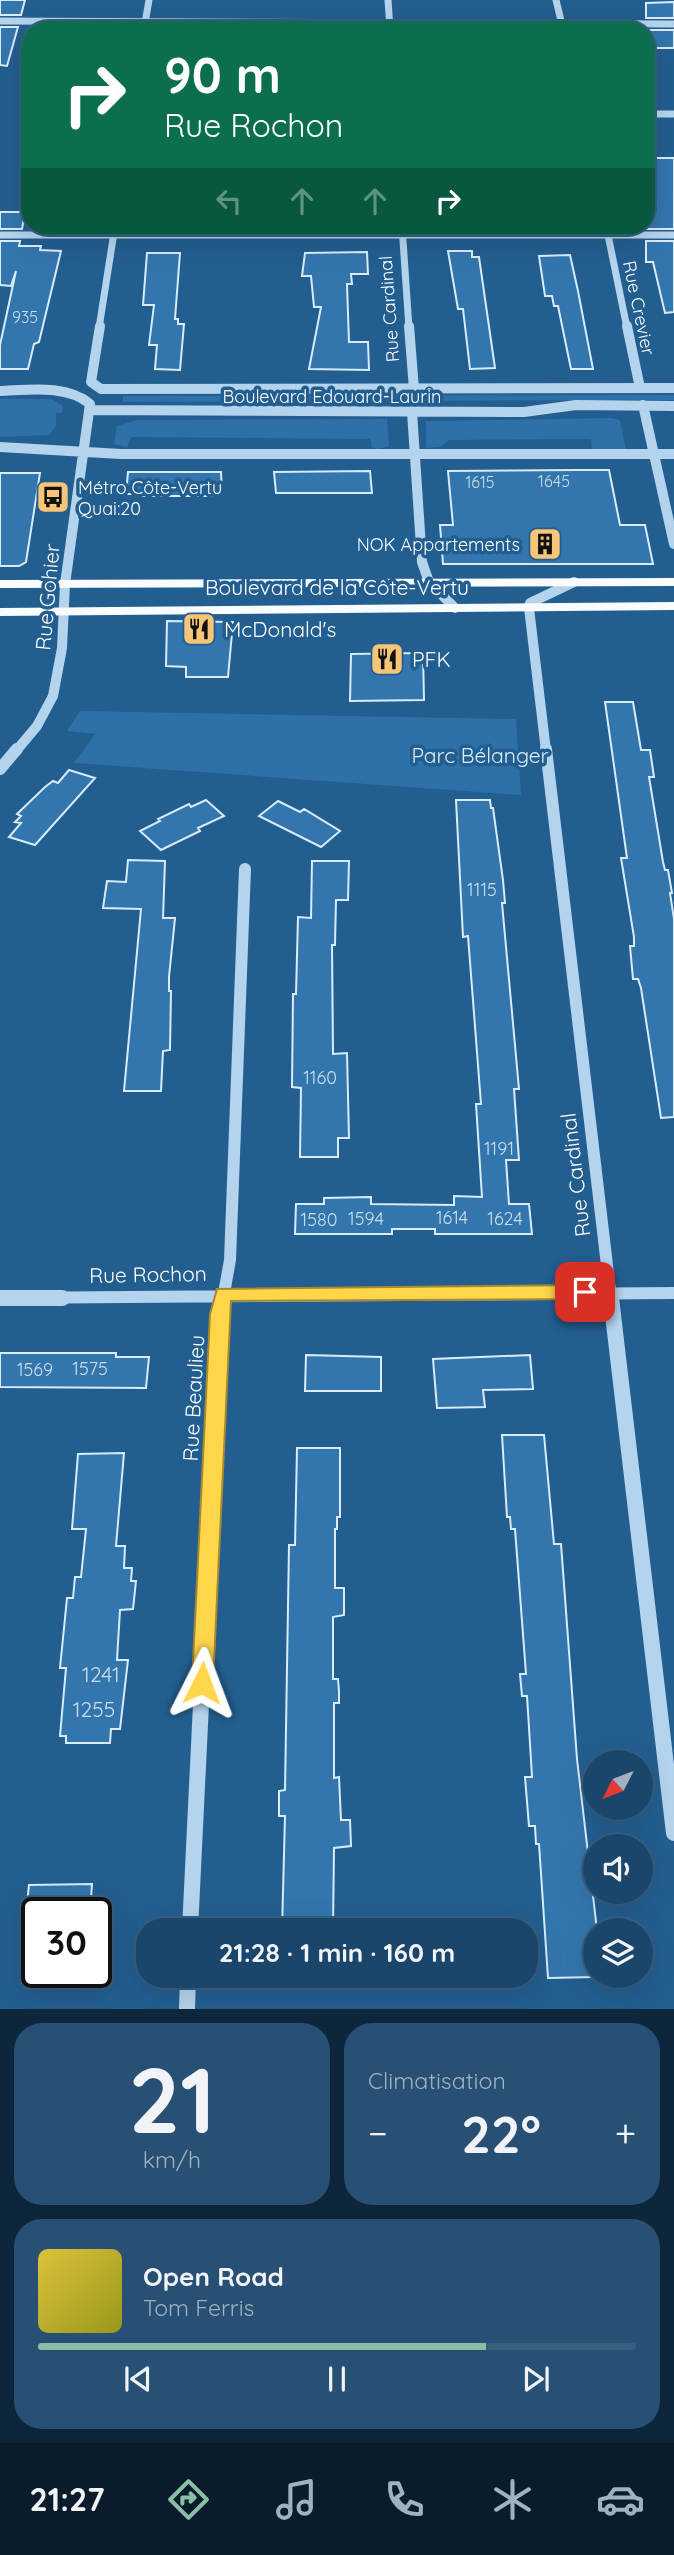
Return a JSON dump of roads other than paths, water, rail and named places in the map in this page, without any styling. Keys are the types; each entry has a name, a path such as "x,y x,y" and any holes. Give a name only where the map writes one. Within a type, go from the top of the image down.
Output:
{"main road":[{"name":"Boulevard de la Côte-Vertu","path":"0,584 674,582"},
{"name":"Boulevard de la Côte-Vertu","path":"0,611 674,606"}],"street":[{"path":"146,21 149,0"},
{"path":"388,0 390,21"},
{"path":"556,0 561,21"},
{"path":"0,21 21,22"},
{"path":"655,25 674,24"},
{"path":"655,114 674,114"},
{"path":"0,235 674,235"},
{"name":"Rue Crevier","path":"608,235 640,388"},
{"name":"Boulevard Edouard-Laurin","path":"113,236 94,385 414,389 674,388"},
{"name":"Rue Cardinal","path":"403,236 414,389"},
{"path":"0,391 76,394 89,401 89,410"},
{"name":"Boulevard Edouard-Laurin","path":"89,410 524,412 576,405 674,405"},
{"path":"643,405 674,544"},
{"name":"Rue Gohier","path":"0,769 37,726 51,704 62,648 65,584 89,410"},
{"path":"412,411 422,562 429,582 455,608"},
{"path":"0,447 39,447 84,452 674,454"},
{"path":"529,608 530,603 539,597 574,582"},
{"name":"Rue Cardinal","path":"529,608 674,1833"},
{"name":"Rue Beaulieu","path":"191,1918 220,1314 230,1260 245,869"},
{"name":"Rue Rochon","path":"0,1297 674,1293"},
{"path":"187,2009 188,1988"}],"place":[{"name":"Métro Côte-Vertu Quai:20","path":"53,497"},
{"name":"NOK Appartements","path":"545,544"},
{"name":"McDonald's","path":"199,629"},
{"name":"PFK","path":"387,659"}],"park label":[{"name":"Parc Bélanger","path":"480,755"}]}
